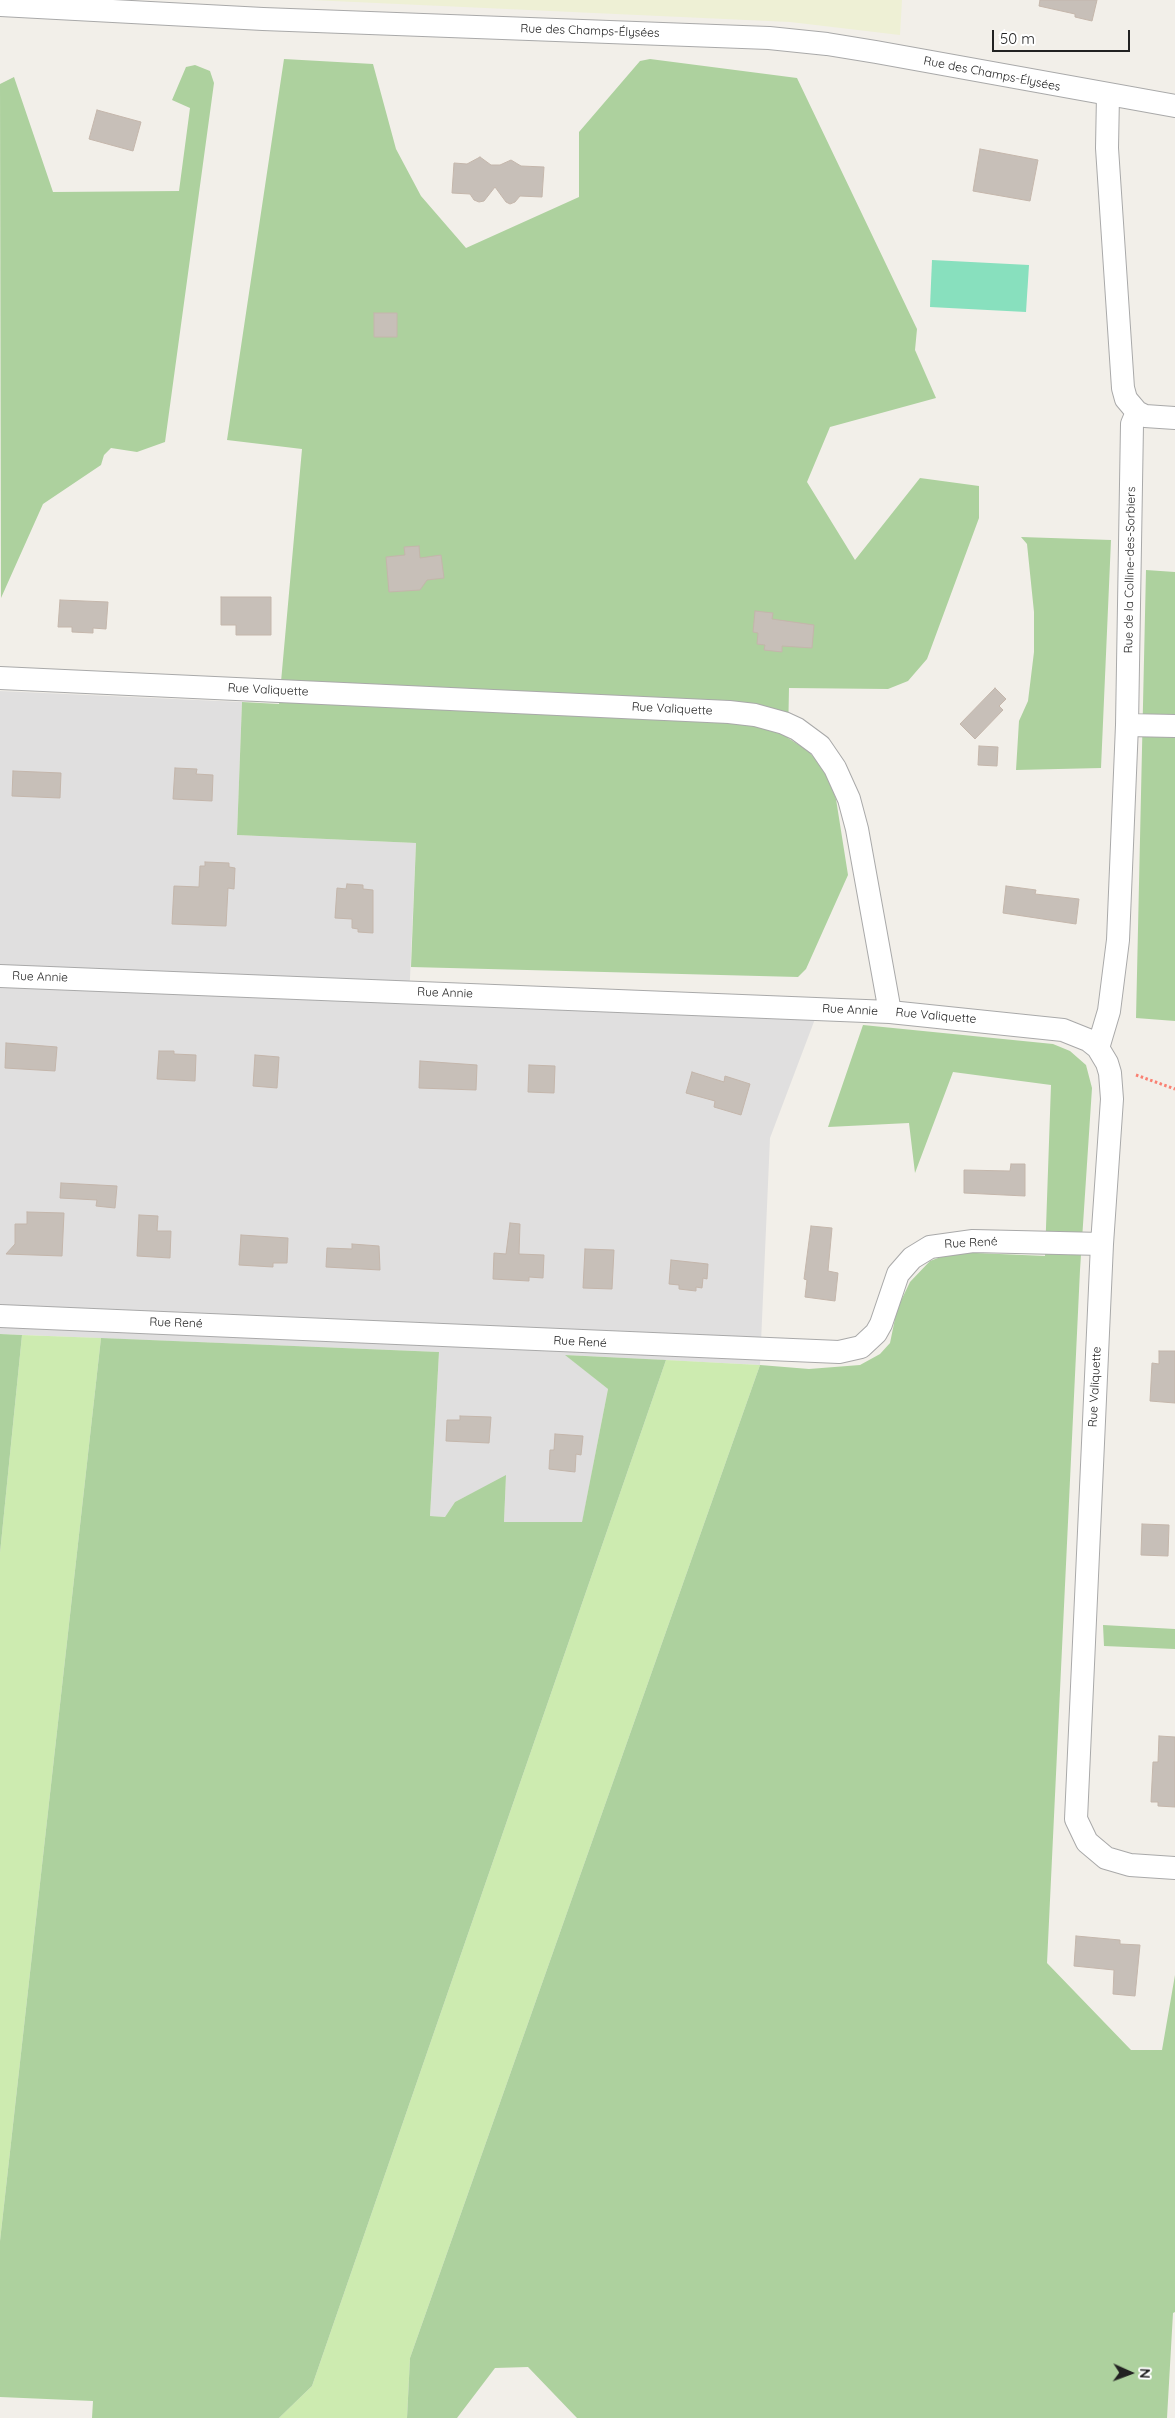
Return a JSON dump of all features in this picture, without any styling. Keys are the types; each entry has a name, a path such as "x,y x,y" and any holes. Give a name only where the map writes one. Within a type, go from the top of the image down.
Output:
{"street":[{"name":"Rue des Champs-Élysées","path":"0,5 263,19 769,38 827,44 876,52 1175,106"},
{"path":"1108,95 1106,131 1120,374 1126,399 1137,412 1145,416 1175,418"},
{"name":"Rue de la Colline-des-Sorbiers","path":"1098,1048 1109,1011 1116,968 1127,725 1132,424 1137,412"},
{"name":"Rue Valiquette","path":"0,678 729,712 755,715 784,723 797,729 820,746 835,768 849,799 857,830 890,1012 1063,1030 1088,1040 1098,1048 1107,1063 1112,1084 1102,1244 1076,1819 1087,1842 1106,1858 1130,1865 1175,1868"},
{"path":"1127,725 1175,726"},
{"name":"Rue Annie","path":"0,976 890,1012"},
{"name":"Rue René","path":"0,1316 839,1352 861,1347 873,1337 881,1324 898,1274 912,1258 930,1247 973,1241 1102,1244"}],"path":[{"path":"1136,1075 1175,1089"}],"shaded area":[{"path":"0,691 242,702 237,835 416,843 409,1001 815,1019 770,1138 760,1365 566,1355 608,1389 582,1523 504,1522 506,1476 455,1502 445,1517 430,1516 439,1352 0,1334"}],"green space":[{"path":"311,0 902,0 900,35 790,22"},
{"path":"284,59 373,64 396,149 421,196 466,248 579,197 579,132 640,61 650,59 797,78 917,329 915,350 936,398 830,427 807,482 855,560 920,478 979,486 979,518 927,659 908,681 888,689 789,688 788,738 807,750 826,770 836,799 848,875 806,969 798,977 411,967 416,843 237,835 242,702 279,704 302,449 227,440"},
{"path":"195,65 210,71 214,83 165,442 137,452 111,448 104,455 101,465 43,504 1,598 0,84 14,77 53,192 179,191 190,108 172,100 186,67"},
{"path":"932,260 1029,265 1026,312 930,307"},
{"path":"1021,537 1111,540 1101,768 1016,770 1019,721 1028,701 1034,652 1034,612 1027,544"},
{"path":"1146,570 1175,572 1175,1021 1136,1018"},
{"path":"863,1025 1053,1044 1070,1051 1086,1065 1092,1088 1080,1270 1047,1963 1131,2050 1162,2050 1175,1975 1175,2312 1173,2313 1167,2418 577,2418 528,2367 495,2368 457,2418 407,2418 410,2358 760,1365 809,1369 860,1365 880,1354 890,1343 897,1309 910,1282 930,1261 954,1252 1045,1256 1051,1085 953,1072 915,1173 909,1123 828,1127"},
{"path":"0,1334 22,1335 0,1553"},
{"path":"22,1335 101,1338 0,2241 0,1553"},
{"path":"101,1338 439,1352 430,1516 445,1517 455,1502 506,1475 504,1522 582,1522 608,1389 565,1355 666,1360 312,2386 279,2418 92,2418 93,2401 0,2397 0,2241"},
{"path":"666,1360 760,1365 410,2358 407,2418 279,2418 312,2386"},
{"path":"1103,1625 1175,1629 1175,1649 1104,1646"}],"building":[{"path":"1040,0 1097,0 1092,21 1075,17 1075,14 1039,6"},
{"path":"97,110 141,122 133,151 89,139"},
{"path":"980,149 1038,160 1030,201 973,191"},
{"path":"480,157 491,165 500,165 511,160 521,166 544,167 542,197 520,196 515,202 510,204 506,202 495,187 484,201 479,202 474,200 470,194 452,193 454,163 467,164"},
{"path":"374,313 397,313 397,337 374,337"},
{"path":"419,546 420,558 441,555 444,578 427,580 420,590 389,592 386,557 405,555 404,547"},
{"path":"221,597 271,597 271,635 236,635 236,625 221,625"},
{"path":"60,600 108,602 106,629 93,628 93,633 72,632 72,627 58,627"},
{"path":"755,611 773,613 772,619 814,625 812,648 782,646 782,652 764,650 765,645 757,644 758,633 753,632"},
{"path":"995,688 1006,699 999,706 1003,710 975,739 960,724"},
{"path":"979,746 998,747 997,766 978,765"},
{"path":"175,768 197,769 196,774 213,775 212,801 173,799"},
{"path":"13,771 61,773 60,798 12,796"},
{"path":"205,862 229,863 229,867 235,868 234,889 228,888 226,926 172,924 174,886 199,887 200,866 205,866"},
{"path":"347,884 363,885 363,889 373,890 373,933 358,932 358,929 352,928 352,919 335,918 337,888 346,889"},
{"path":"1006,886 1036,890 1035,894 1079,899 1076,924 1003,913"},
{"path":"6,1043 57,1047 55,1071 5,1068"},
{"path":"159,1051 174,1051 174,1054 196,1055 195,1081 157,1079"},
{"path":"255,1055 279,1057 277,1088 253,1086"},
{"path":"420,1061 477,1065 476,1090 419,1088"},
{"path":"529,1065 555,1066 554,1093 528,1092"},
{"path":"692,1072 724,1082 725,1076 750,1084 741,1115 714,1107 715,1101 686,1093"},
{"path":"1011,1164 1025,1164 1025,1196 964,1193 964,1170 1010,1171"},
{"path":"61,1183 117,1186 115,1208 96,1206 97,1200 60,1198"},
{"path":"27,1212 64,1213 62,1256 6,1254 15,1244 15,1224 27,1224"},
{"path":"139,1215 158,1216 157,1231 171,1231 170,1258 137,1256"},
{"path":"510,1223 520,1224 519,1254 544,1255 543,1278 529,1277 529,1281 493,1279 494,1253 506,1254"},
{"path":"811,1226 832,1228 828,1271 838,1273 835,1301 805,1297 807,1280 804,1279"},
{"path":"241,1235 288,1238 287,1263 273,1263 273,1267 239,1265"},
{"path":"352,1244 379,1246 380,1270 326,1267 327,1248 352,1249"},
{"path":"585,1249 614,1250 612,1289 583,1288"},
{"path":"671,1260 708,1264 707,1279 703,1278 702,1288 696,1287 696,1291 679,1289 679,1285 669,1284"},
{"path":"1159,1351 1175,1351 1175,1403 1150,1401 1152,1363 1159,1364"},
{"path":"460,1416 491,1417 489,1443 446,1441 447,1420 460,1420"},
{"path":"555,1434 583,1436 581,1455 576,1454 575,1472 549,1469 550,1450 554,1450"},
{"path":"1142,1524 1169,1525 1168,1556 1141,1555"},
{"path":"1159,1736 1175,1737 1175,1807 1158,1806 1158,1802 1151,1802 1153,1762 1158,1762"},
{"path":"1076,1936 1120,1940 1120,1944 1140,1945 1135,1996 1113,1994 1114,1970 1074,1966"}]}
